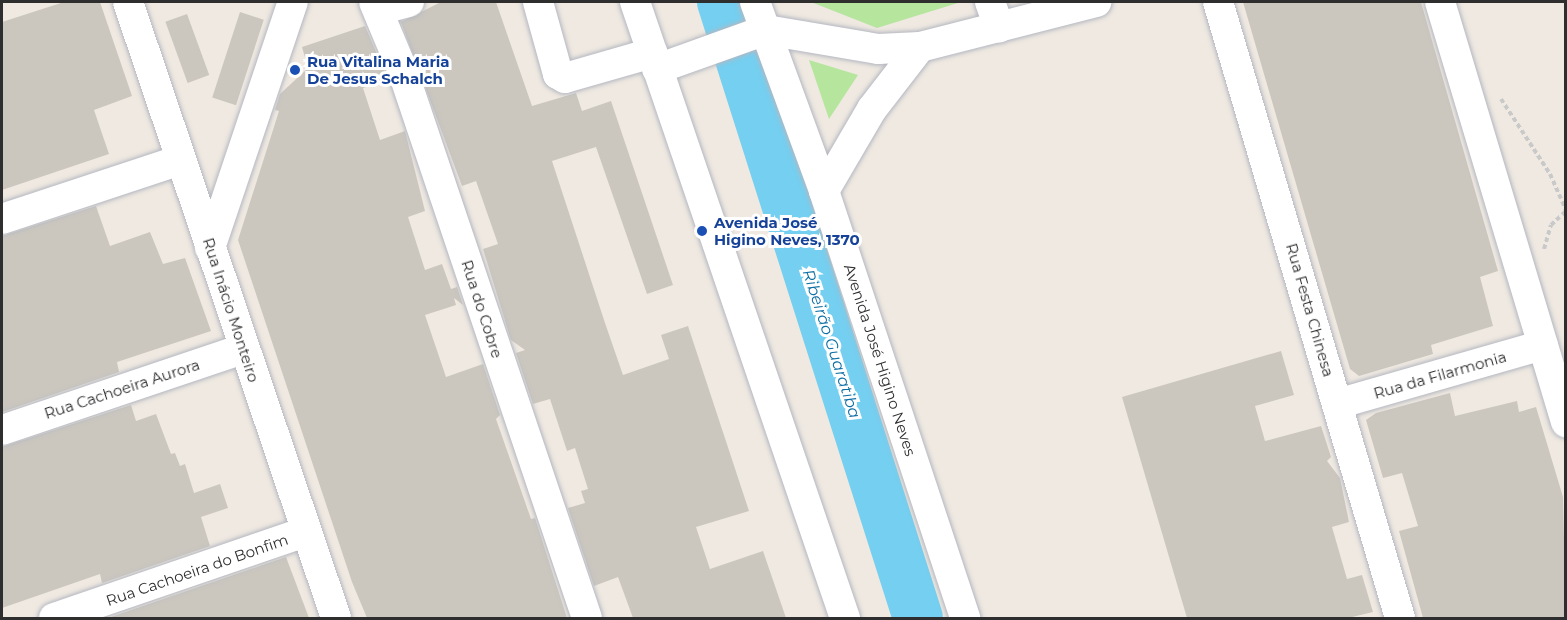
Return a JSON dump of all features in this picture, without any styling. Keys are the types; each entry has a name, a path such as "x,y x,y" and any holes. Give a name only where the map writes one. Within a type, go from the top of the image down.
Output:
{"street":[{"name":"Rua Inácio Monteiro","path":"128,2 243,349 336,618"},
{"path":"210,248 293,2"},
{"path":"377,6 409,2"},
{"path":"538,2 558,74 565,78 655,61 685,58 766,30 878,49 920,47 995,14 1096,2"},
{"path":"635,2 845,618"},
{"name":"Avenida José Higino Neves","path":"755,2 824,191 965,618"},
{"name":"Rua Festa Chinesa","path":"1218,2 1400,618"},
{"path":"1440,2 1566,423"},
{"name":"Rua do Cobre","path":"377,6 402,69 587,618"},
{"path":"824,191 872,109 920,47"},
{"path":"2,219 180,160"},
{"name":"Rua da Filarmonia","path":"1337,404 1543,345"},
{"name":"Rua Cachoeira Aurora","path":"2,430 243,349"},
{"name":"Rua Cachoeira do Bonfim","path":"54,618 305,532"}],"path":[{"path":"1466,89 1500,97 1550,174 1566,210"}],"green space":[{"path":"811,2 961,2 877,28"},
{"path":"809,60 858,75 829,119"}],"building":[{"path":"64,2 100,2 132,96 94,110 109,154 2,190 2,22"},
{"path":"441,2 496,2 532,106 576,93 582,111 611,101 673,285 647,294 596,147 552,161 605,323 623,375 669,359 661,335 688,326 749,511 696,527 710,569 763,551 786,618 633,618 618,577 594,586 568,508 585,503 581,491 588,489 575,448 567,451 550,399 533,404 516,353 525,350 511,340 483,249 498,244 476,181 462,186 401,22"},
{"path":"1243,2 1421,2 1498,271 1480,277 1493,326 1431,345 1433,354 1359,376 1350,369"},
{"path":"240,12 264,20 236,105 212,98"},
{"path":"187,14 209,75 188,83 165,22"},
{"path":"365,26 388,80 363,88 380,140 405,131 425,211 408,217 425,270 442,264 451,289 457,287 463,305 454,298 456,305 425,315 446,377 483,364 500,415 496,419 531,519 535,518 567,618 367,618 352,582 238,240 279,111 275,110 280,94 308,68 302,47"},
{"path":"96,206 110,246 150,232 163,264 185,258 211,331 117,362 119,372 2,412 2,236"},
{"path":"1281,351 1294,395 1255,406 1265,441 1321,426 1331,457 1327,461 1340,478 1349,522 1332,527 1347,579 1362,575 1373,612 1348,618 1187,618 1122,397"},
{"path":"1450,393 1455,416 1517,401 1519,412 1536,407 1563,497 1566,618 1423,618 1399,531 1418,526 1402,473 1383,478 1366,420 1376,413"},
{"path":"131,405 136,421 156,414 171,454 175,453 180,466 185,464 194,493 220,484 228,508 201,517 210,546 102,583 100,574 2,608 2,447"},
{"path":"286,557 309,618 111,618 111,617"}],"waterway":[{"name":"Ribeirão Guaratiba","path":"722,2 918,618"}],"place":[{"name":"Rua Vitalina Maria De Jesus Schalch","path":"295,70"},
{"name":"Avenida José Higino Neves, 1370","path":"702,231"}]}
